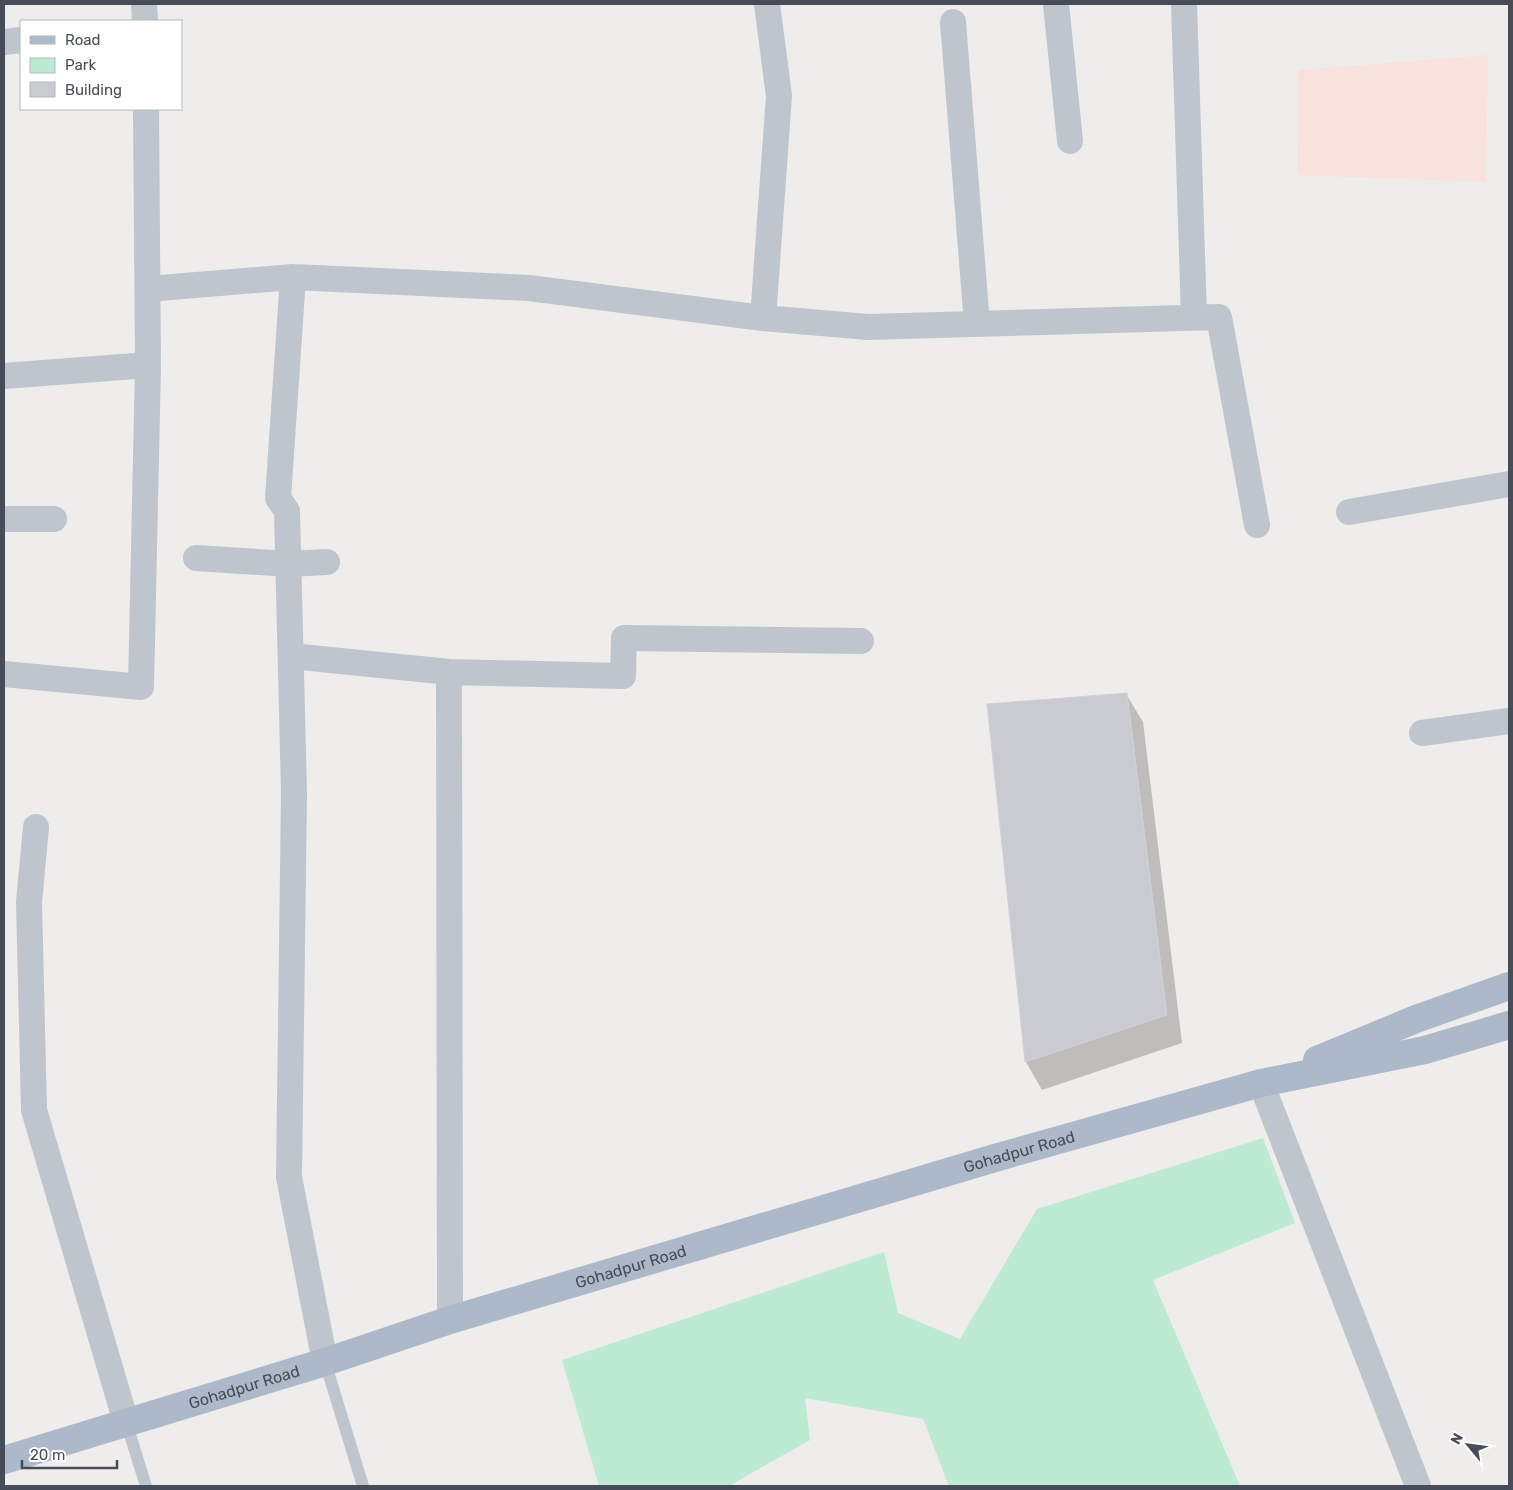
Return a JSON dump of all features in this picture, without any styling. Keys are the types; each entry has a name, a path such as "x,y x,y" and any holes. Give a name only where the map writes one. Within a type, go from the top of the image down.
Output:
{"main road":[{"path":"1261,1083 1416,1018 1509,986"},
{"path":"1261,1083 1425,1050 1509,1025"},
{"name":"Gohadpur Road","path":"4,1460 325,1362 450,1320 985,1161 1261,1083"}],"street":[{"path":"144,4 145,20"},
{"path":"763,318 779,96 766,4"},
{"path":"1056,4 1070,141"},
{"path":"1184,4 1194,317"},
{"path":"953,22 977,324"},
{"path":"4,42 20,40"},
{"path":"4,674 141,686 148,365 146,110"},
{"path":"293,277 278,498 287,511 294,793 289,1177 325,1362"},
{"path":"148,289 293,277 528,288 763,318 868,327 1219,316 1257,525"},
{"path":"4,376 148,365"},
{"path":"1349,512 1509,484"},
{"path":"4,519 54,519"},
{"path":"196,558 289,564 327,562"},
{"path":"291,656 449,672 623,676 624,638 861,641"},
{"path":"449,672 450,1320"},
{"path":"1422,733 1509,721"},
{"path":"36,826 30,902 34,1110 126,1422"},
{"path":"1261,1083 1418,1486"}],"lane":[{"path":"325,1362 363,1486"},
{"path":"126,1422 146,1486"}],"shaded area":[{"path":"1488,55 1486,182 1297,175 1298,70"}],"green space":[{"path":"1263,1138 1295,1223 1153,1280 1240,1486 949,1486 923,1419 805,1398 810,1440 729,1486 599,1486 562,1360 884,1252 898,1313 960,1339 1037,1209"}],"building":[{"path":"1127,693 1167,1015 1025,1062 987,704"}]}
